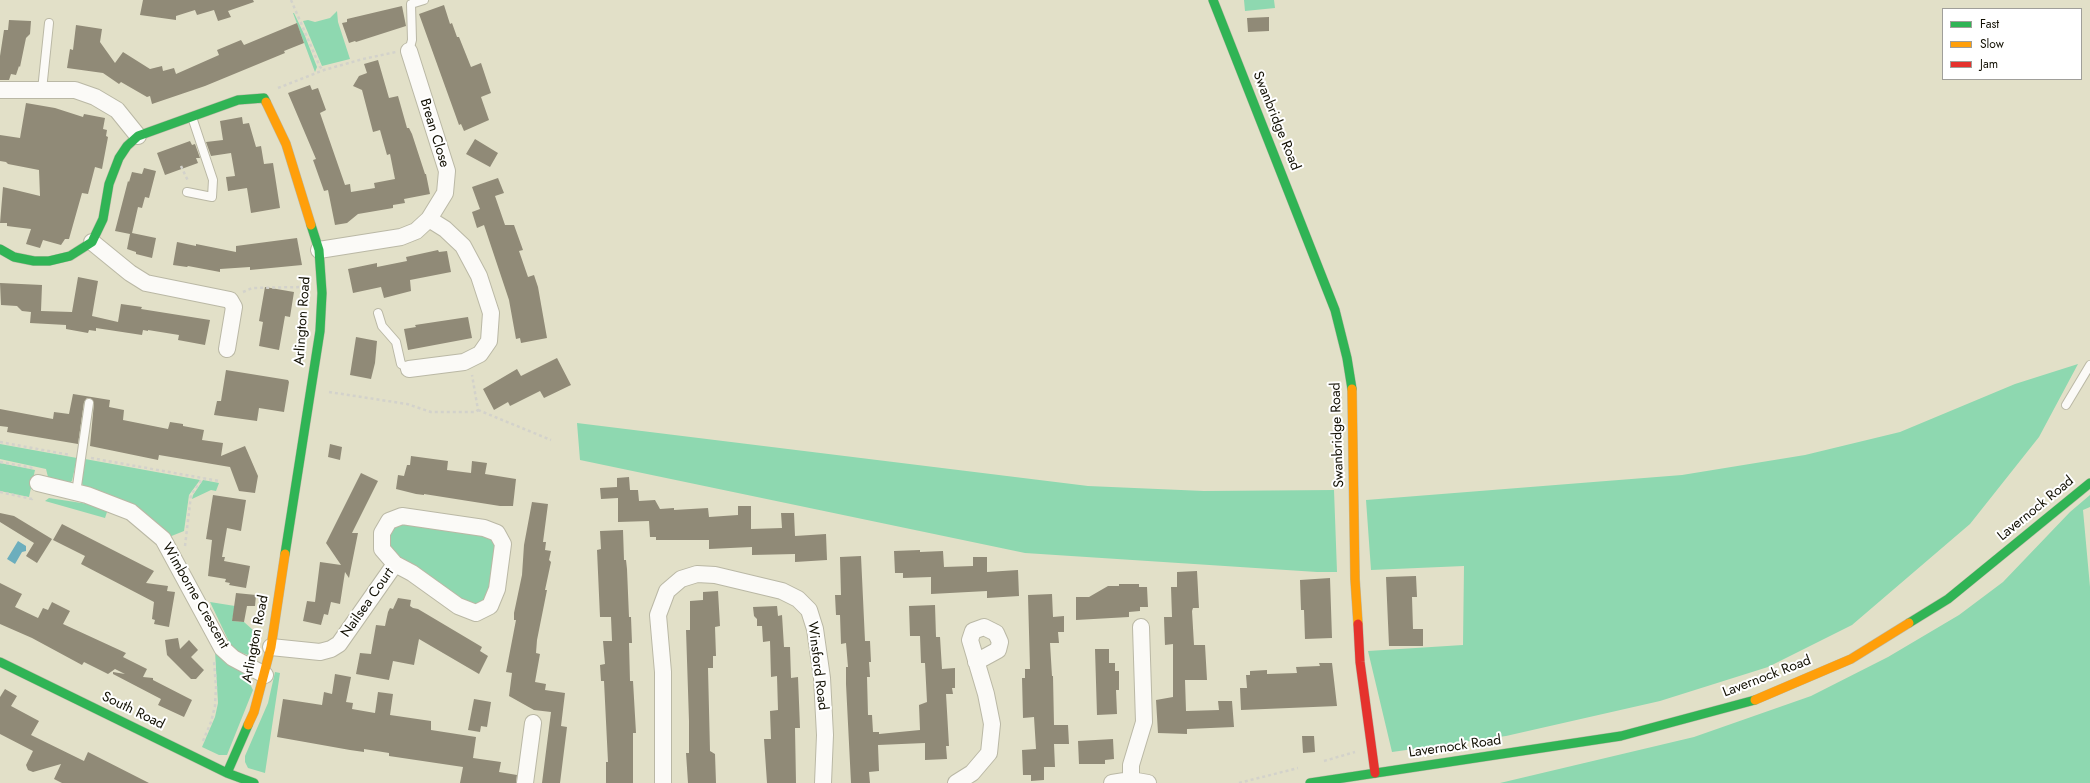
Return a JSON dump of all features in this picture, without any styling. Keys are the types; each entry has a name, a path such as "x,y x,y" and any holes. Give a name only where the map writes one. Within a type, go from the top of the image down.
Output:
{"street":[{"name":"Swanbridge Road","path":"1213,0 1335,310 1347,358 1353,399 1355,579 1360,662 1371,747 1377,778"},
{"name":"Brean Close","path":"408,51 447,171 445,193 429,220"},
{"path":"0,90 75,90 95,97 117,110 138,136"},
{"path":"0,249 14,257 34,260 49,260 70,256 92,242 103,219 109,184 119,158 127,146 138,136 238,100 264,98"},
{"name":"Arlington Road","path":"227,773 254,712 272,647 320,331 322,286 319,250 286,144 264,98"},
{"path":"319,250 401,237 416,231 429,220 445,229 463,246 486,293 491,313 489,341 480,354 469,361 409,370"},
{"path":"92,242 130,273 146,283 159,287 230,300 234,307 227,349"},
{"name":"Wimborne Crescent","path":"38,483 76,493 131,512 163,539 222,648 233,658 265,675"},
{"name":"Lavernock Road","path":"1377,778 1621,736 1748,703 1851,659 1948,599 2090,483"},
{"name":"Nailsea Court","path":"402,516 484,528 497,533 503,544 495,594 490,606 476,613 458,606 412,573 395,564 382,549 382,533 389,521 402,516"},
{"name":"Nailsea Court","path":"272,647 320,652 331,649 339,644 395,564"},
{"name":"Winsford Road","path":"663,783 663,672 658,615 667,591 681,579 697,574 715,575 782,591 798,598 810,610 815,629 822,678 825,735 823,783"},
{"path":"1131,780 1131,765 1144,722 1142,627"},
{"name":"South Road","path":"0,662 227,773 254,783"},
{"path":"956,783 972,773 988,753 992,724 976,662"},
{"path":"525,783 533,723"},
{"path":"1310,783 1377,778"},
{"path":"1112,783 1131,780 1148,783"}],"lane":[{"path":"408,51 412,40 411,4 424,0"},
{"path":"42,90 49,23"},
{"path":"187,192 212,197 213,180 192,116"},
{"path":"378,313 382,326 396,342 401,364 409,370"},
{"path":"2066,405 2090,365"},
{"path":"76,493 89,403"}],"path":[{"path":"291,0 320,67 324,70"},
{"path":"264,98 268,92 324,70 363,59 408,51"},
{"path":"230,300 252,288 322,286"},
{"path":"469,361 478,410"},
{"path":"312,388 353,397 407,404 431,412 476,412 478,410 551,440"},
{"path":"0,442 219,481"},
{"path":"0,462 41,470 32,499 0,492"},
{"path":"185,553 191,495 203,478"},
{"path":"195,757 211,722 215,706 216,687 214,657"},
{"path":"1321,762 1371,747"},
{"path":"1239,783 1300,768"}],"green space":[{"path":"1244,0 1274,0 1275,8 1245,11"},
{"path":"337,11 338,22 350,59 322,66 303,21 308,20 315,22 330,18"},
{"path":"293,13 305,36 317,67 315,72"},
{"path":"2078,364 2039,437 1970,524 1852,625 1768,667 1660,701 1506,736 1392,752 1368,651 1463,645 1464,566 1371,570 1366,500 1682,475 1805,455 1900,432 2015,384"},
{"path":"577,423 1088,486 1204,491 1334,490 1337,572 1317,572 1025,553 580,460"},
{"path":"0,444 77,458 72,481 65,486 49,481 46,469 0,459"},
{"path":"85,459 200,480 189,495 184,531 169,537 140,509 107,494 83,487 81,479"},
{"path":"0,463 35,470 29,497 0,491"},
{"path":"203,480 219,483 216,491 211,490 192,499 193,495"},
{"path":"2090,495 2090,507 2083,510 2090,587 2090,783 1500,783 1694,737 1811,696 1888,657 1959,615 2003,582 2070,512"},
{"path":"49,498 88,504 108,509 105,518 45,501"},
{"path":"398,524 484,534 496,541 490,594 486,602 476,607 463,603 391,551 387,547 388,532"},
{"path":"210,602 235,606 232,621 244,622 253,630 251,648 248,655 233,650"},
{"path":"215,651 245,674 253,690 227,755 219,755 202,747 215,717 218,703"},
{"path":"275,672 280,673 265,773 248,768 245,762 245,756 268,703"}],"water":[{"path":"18,541 26,546 26,551 22,552 15,564 7,559"}],"building":[{"path":"143,0 253,0 254,2 228,11 231,17 218,21 214,10 197,15 195,10 176,16 176,20 140,15"},
{"path":"444,5 450,24 452,23 457,37 459,37 471,67 481,63 491,93 481,97 489,120 464,131 461,124 459,125 419,14"},
{"path":"402,6 406,26 349,43 342,23 347,22 347,19"},
{"path":"1269,17 1269,31 1248,32 1247,18"},
{"path":"9,20 31,21 30,34 26,38 20,67 19,66 16,75 11,74 9,80 0,80 0,56 4,30 8,30"},
{"path":"297,23 304,43 284,51 285,53 205,86 152,104 150,96 147,97 121,82 119,84 103,73 67,68 70,49 73,50 76,25 102,29 100,42 115,63 123,52 150,69 162,66 163,71 174,68 176,74 219,55 217,50 241,40 244,45"},
{"path":"378,60 389,98 398,96 407,128 409,128 412,134 426,174 430,194 404,199 405,203 393,205 393,208 358,214 347,223 335,225 328,190 324,191 313,160 316,159 288,93 310,85 312,90 318,88 326,110 320,113 345,185 350,184 351,192 375,188 374,183 395,179 390,154 387,155 380,130 373,132 362,90 353,86 359,76 367,73 364,64"},
{"path":"26,103 55,108 83,117 84,114 105,118 103,129 107,130 106,136 108,137 102,169 95,167 88,194 82,193 69,239 65,239 61,245 43,240 40,248 26,244 31,229 7,226 7,223 0,223 3,187 40,196 39,170 0,161 0,135 20,138"},
{"path":"242,117 243,124 249,123 256,147 261,146 264,164 273,163 280,208 251,213 247,188 228,191 226,177 235,176 231,153 211,156 206,142 223,140 220,121"},
{"path":"475,139 498,153 490,167 466,154"},
{"path":"190,141 192,145 195,144 200,158 196,158 198,163 165,175 157,153"},
{"path":"144,168 156,171 149,198 145,197 142,208 138,207 132,233 156,238 152,258 136,254 136,252 127,249 130,234 115,231 128,181 129,182 132,172 142,174"},
{"path":"498,178 504,193 495,196 505,225 514,225 523,250 519,251 528,277 534,275 538,287 547,338 521,343 520,338 516,339 509,300 484,225 477,228 472,212 480,209 472,187"},
{"path":"297,238 302,265 250,270 250,267 220,269 220,272 188,266 173,265 177,242 196,246 196,244 236,252 236,246"},
{"path":"438,250 439,252 447,251 451,272 410,280 411,291 384,298 381,287 353,293 348,269 377,263 377,267 407,261 406,257"},
{"path":"78,277 98,281 92,316 118,322 121,304 142,307 141,309 210,320 205,345 178,340 179,335 148,330 143,330 142,335 96,328 96,331 89,330 88,333 66,329 66,325 30,323 31,312 22,311 17,306 1,305 0,283 42,285 41,311 72,312"},
{"path":"265,287 294,292 290,317 285,316 279,350 259,346 263,322 259,321"},
{"path":"468,317 472,338 408,350 404,329 416,327 415,325"},
{"path":"356,337 377,341 375,363 371,379 350,375"},
{"path":"557,358 571,385 544,398 540,391 510,406 508,402 494,410 483,389 517,369 521,376"},
{"path":"226,370 288,380 289,382 284,412 259,408 257,421 214,415 217,401 221,401"},
{"path":"73,394 110,400 109,407 124,410 123,420 168,429 170,422 204,430 202,440 223,443 221,456 245,446 258,476 255,493 239,491 230,467 159,455 158,460 90,446 94,403 90,398 87,398 84,402 78,444 7,432 8,427 0,426 0,409 53,419 54,412 69,414"},
{"path":"330,444 342,447 340,460 328,457"},
{"path":"411,456 448,461 447,470 471,473 472,461 487,463 485,474 516,479 513,506 500,506 416,494 396,489 398,475 404,476 407,465 410,465"},
{"path":"361,473 378,481 352,533 358,533 349,578 345,572 340,604 331,602 328,615 324,614 321,625 303,621 307,601 315,602 320,562 341,565 326,543"},
{"path":"629,477 630,490 638,490 639,501 655,500 660,509 674,508 674,510 708,508 709,517 738,515 738,506 751,506 751,529 782,528 781,513 794,513 795,536 826,534 827,560 795,562 795,554 752,555 752,547 709,549 709,540 656,540 656,537 650,537 649,521 618,522 618,498 601,499 600,488 617,487 617,478"},
{"path":"213,495 246,500 241,531 227,528 222,557 225,557 224,561 250,566 246,588 229,585 230,583 225,582 226,579 208,576 212,540 206,539"},
{"path":"532,502 548,504 543,542 546,542 545,550 551,551 549,560 551,562 537,640 536,653 540,654 535,682 546,684 545,690 565,693 561,726 567,727 560,783 542,783 551,712 534,710 509,696 512,673 506,672 516,620 514,620 514,613 522,575 524,545"},
{"path":"0,513 14,516 52,539 37,563 26,556 34,543 0,522"},
{"path":"62,524 154,571 146,583 168,586 167,591 175,592 169,627 154,624 155,620 152,619 154,602 81,564 85,556 53,540"},
{"path":"623,530 624,560 626,560 627,569 629,617 631,617 632,643 629,643 630,681 633,681 636,733 633,733 633,783 606,783 606,762 608,762 604,681 601,681 600,665 605,664 603,641 612,641 611,617 600,617 597,550 601,549 600,531"},
{"path":"920,550 920,552 943,551 944,567 973,566 973,557 987,557 987,572 1018,570 1019,596 987,598 987,591 931,594 931,577 903,578 903,573 895,573 894,551"},
{"path":"861,556 865,641 870,641 871,662 869,662 870,677 867,677 868,715 872,715 873,732 879,732 879,734 920,730 919,705 927,702 925,663 921,663 920,636 910,636 909,606 935,605 936,637 940,637 942,669 955,668 955,688 952,688 953,694 946,694 949,746 946,746 947,759 925,760 925,743 878,745 879,771 869,772 870,783 851,783 846,684 846,667 848,667 846,643 841,644 840,615 836,615 835,595 841,595 840,557"},
{"path":"1197,571 1199,608 1193,608 1192,611 1194,645 1205,645 1207,680 1185,680 1186,711 1219,710 1218,701 1232,701 1234,727 1187,729 1187,734 1158,733 1156,700 1173,697 1173,644 1165,645 1164,617 1172,617 1171,587 1177,587 1177,572"},
{"path":"1416,576 1417,597 1412,597 1413,629 1423,629 1423,646 1389,646 1386,577"},
{"path":"1330,578 1332,638 1305,639 1304,610 1301,610 1300,580"},
{"path":"0,583 22,594 15,607 38,618 43,608 48,610 52,602 70,611 63,624 126,653 123,657 147,669 143,677 153,678 153,680 192,700 184,717 158,705 161,699 113,674 113,672 125,674 115,669 108,674 84,662 82,665 32,638 0,624"},
{"path":"1119,584 1139,584 1139,587 1147,587 1148,607 1140,607 1140,611 1129,612 1129,617 1076,620 1076,597 1089,597 1108,586 1119,586"},
{"path":"718,591 720,626 715,627 716,656 713,656 713,668 708,668 710,751 715,754 716,783 688,783 686,753 689,753 689,721 686,630 690,630 690,601 703,600 703,592"},
{"path":"236,593 256,595 255,606 247,606 244,622 232,621"},
{"path":"1052,594 1053,617 1064,616 1064,632 1058,632 1059,643 1050,643 1053,676 1054,725 1068,725 1069,744 1054,744 1055,767 1044,767 1044,780 1031,781 1031,775 1023,775 1022,750 1036,749 1034,717 1023,718 1022,678 1025,678 1025,669 1030,669 1028,595"},
{"path":"398,598 411,600 410,606 413,608 418,609 482,647 480,651 488,656 479,674 419,639 414,665 393,661 389,680 356,674 360,653 371,654 376,625 385,626 388,612 390,608 393,609"},
{"path":"777,606 778,616 782,615 784,647 790,647 791,678 798,677 800,728 795,728 796,783 767,783 764,739 771,739 770,711 778,710 777,676 771,677 770,641 763,642 762,626 757,626 757,619 754,616 753,607"},
{"path":"178,638 180,649 189,640 198,650 191,657 204,670 196,679 191,679 167,655 165,640"},
{"path":"1095,649 1109,649 1109,663 1115,663 1115,671 1119,671 1119,690 1116,690 1117,714 1097,715"},
{"path":"1319,663 1332,663 1337,706 1241,710 1240,688 1247,688 1246,675 1250,675 1250,671 1267,670 1267,674 1297,673 1296,667 1320,666"},
{"path":"335,674 351,677 346,702 353,703 352,709 375,713 378,692 393,694 390,715 431,721 431,730 476,737 473,758 501,762 499,772 517,775 516,783 460,783 463,767 389,756 389,753 364,749 364,752 350,750 277,737 283,699 322,705 324,692 332,694"},
{"path":"5,689 17,696 11,706 39,721 31,735 84,761 88,752 149,783 62,783 54,779 61,764 33,772 28,770 26,765 33,751 0,734 0,697"},
{"path":"474,699 491,702 487,727 481,726 480,732 468,730"},
{"path":"1302,736 1314,736 1315,752 1303,753"},
{"path":"1113,739 1114,759 1105,760 1105,764 1079,764 1078,741"}],"traffic: fast":[{"path":"1213,0 1335,310 1347,358 1352,389"},
{"path":"0,249 14,257 34,261 49,261 70,256 92,242 103,219 109,184 119,158 127,146 138,136 238,100 264,98 266,102"},
{"path":"285,554 320,331 322,293 319,250 311,225"},
{"path":"1909,623 1948,599 2090,483"},
{"path":"0,662 227,773 254,783"},
{"path":"1310,783 1621,736 1755,700"},
{"path":"227,773 248,725"}],"traffic: slow":[{"path":"266,102 286,144 311,225"},
{"path":"1352,389 1355,579 1358,624"},
{"path":"248,725 254,712 271,647 285,554"},
{"path":"1755,700 1851,659 1909,623"}],"traffic: jam":[{"path":"1358,624 1360,662 1375,773"}]}
